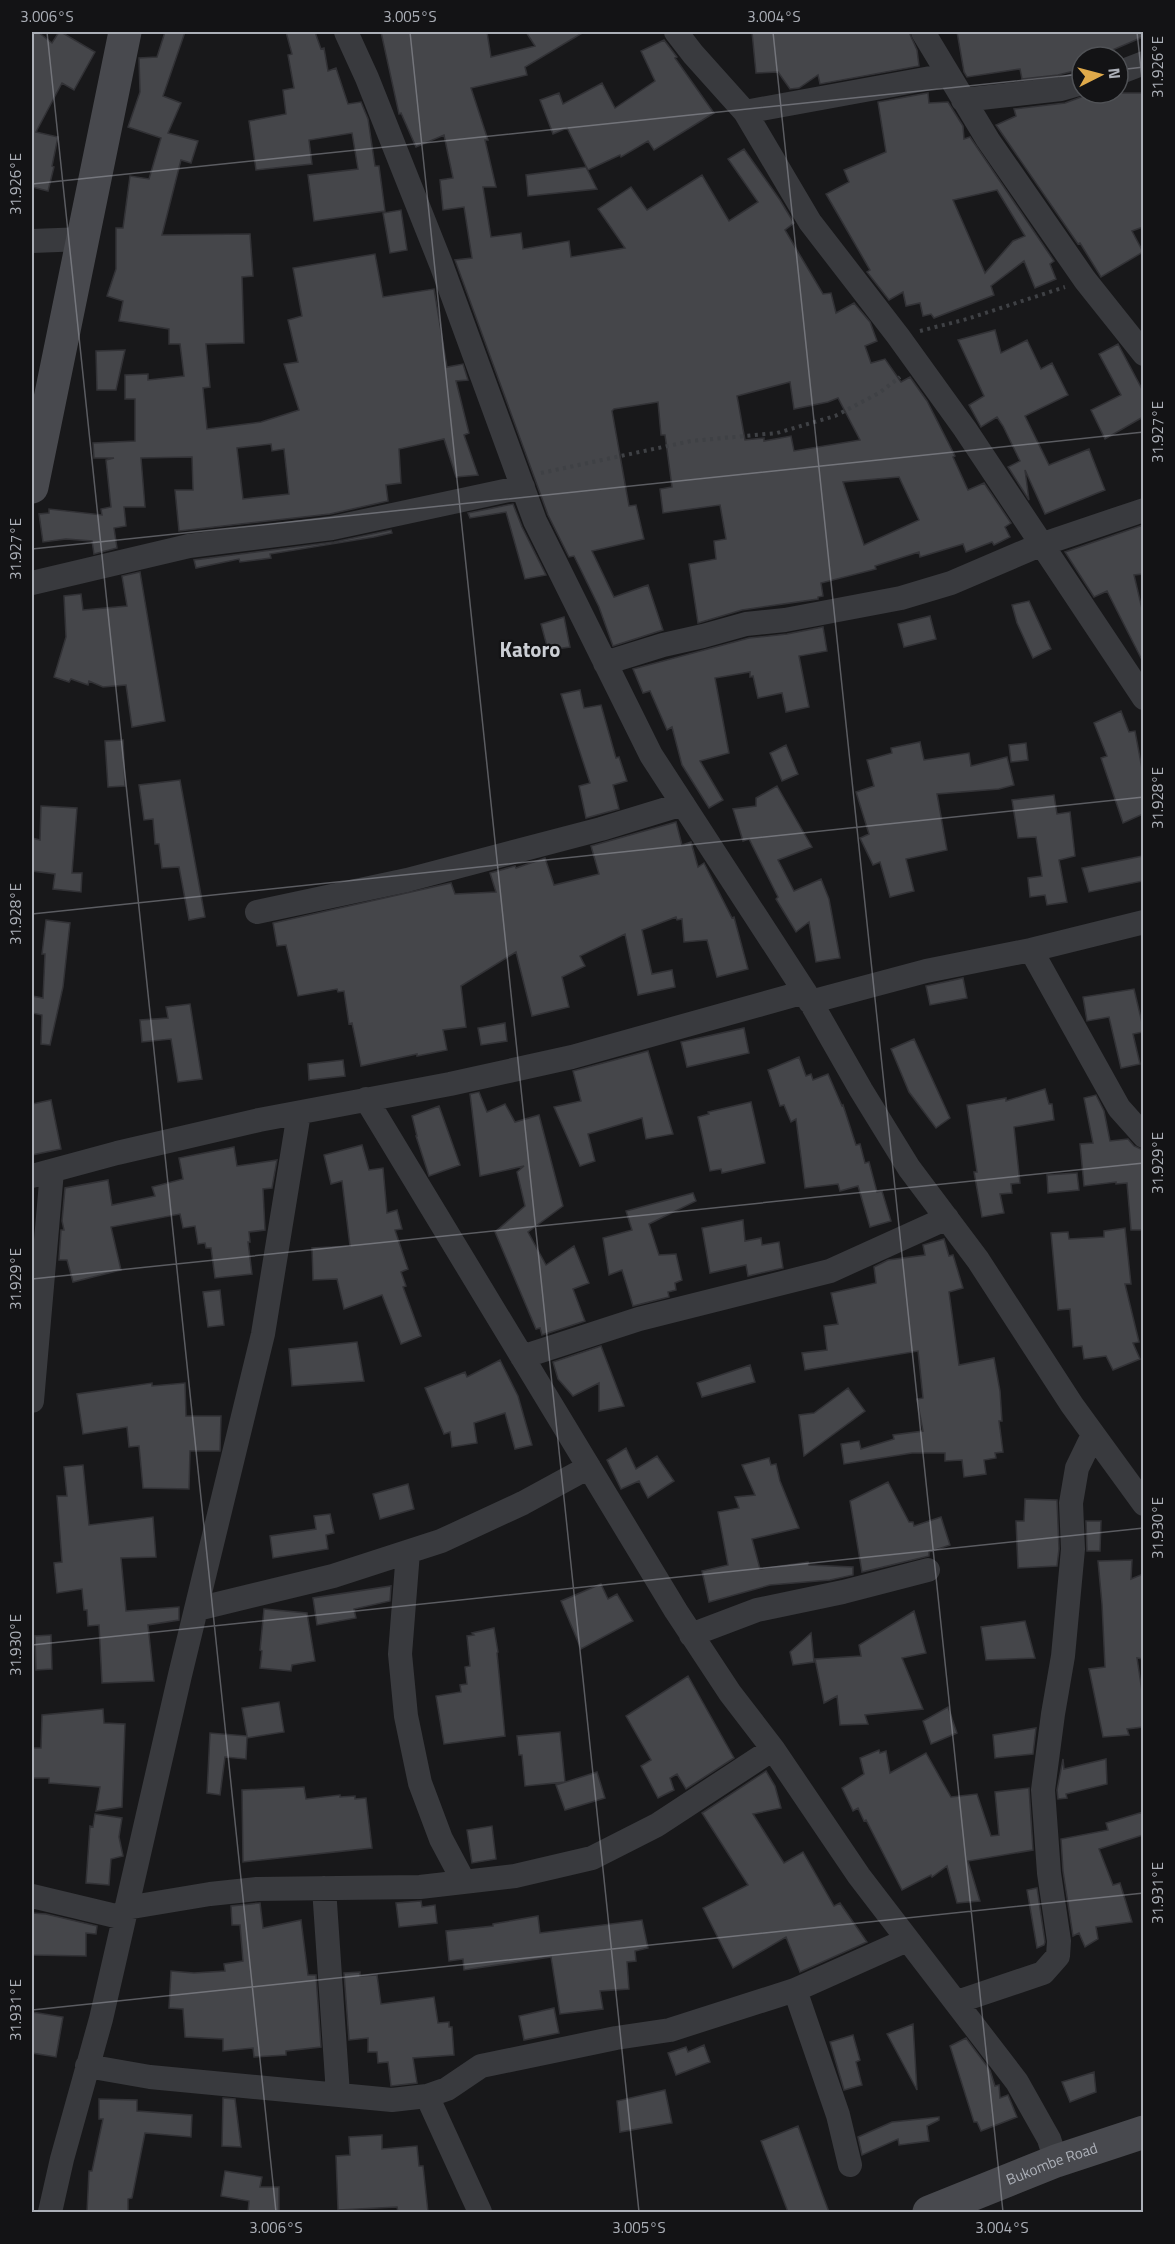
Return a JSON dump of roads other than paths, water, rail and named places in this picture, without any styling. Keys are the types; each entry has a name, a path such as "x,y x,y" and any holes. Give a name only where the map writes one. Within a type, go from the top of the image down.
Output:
{"street":[{"path":"32,487 125,32"},
{"path":"346,32 367,78 441,264 535,521 651,755 807,997 909,1168 978,1260 1072,1405 1143,1504"},
{"path":"676,32 745,112 810,222 898,336 965,429 1143,698"},
{"path":"923,32 988,140 1085,280 1143,354"},
{"path":"745,112 947,75"},
{"path":"963,100 1070,86"},
{"path":"32,241 84,239"},
{"path":"32,583 189,546 332,528 523,487"},
{"path":"605,663 663,645 746,624 785,620 901,598 951,582 1040,545 1143,510"},
{"path":"257,912 407,880 601,829 683,804"},
{"path":"32,1401 42,1174 117,1153 298,1113 572,1057 807,997 1031,950 1143,922"},
{"path":"1031,950 1119,1108 1143,1136"},
{"path":"366,1099 691,1635 730,1693 773,1749 859,1876 1017,2082 1048,2139 1056,2161"},
{"path":"50,2212 125,1913 263,1334 298,1113"},
{"path":"522,1356 639,1319 830,1271 947,1218"},
{"path":"957,2002 1043,1973 1058,1956 1059,1941 1049,1873 1044,1790 1062,1656 1073,1549 1071,1503 1077,1468 1093,1434"},
{"path":"197,1609 333,1576 441,1541 523,1503 589,1467"},
{"path":"408,1552 400,1654 406,1716 420,1783 441,1839 464,1882"},
{"path":"691,1635 756,1610 843,1592 928,1570"},
{"path":"32,1896 125,1913 210,1894 257,1889 420,1887 515,1876 592,1858 657,1825 773,1749"},
{"path":"324,1888 338,2094"},
{"path":"87,2066 150,2077 392,2100 427,2096 447,2089 481,2066 616,2038 670,2030 795,1990 907,1940"},
{"path":"795,1990 838,2115 850,2164"},
{"path":"427,2096 480,2212"},
{"name":"Bukombe Road","path":"928,2212 1056,2161 1143,2132"}],"district":[{"name":"Katoro","path":"530,650"}]}
